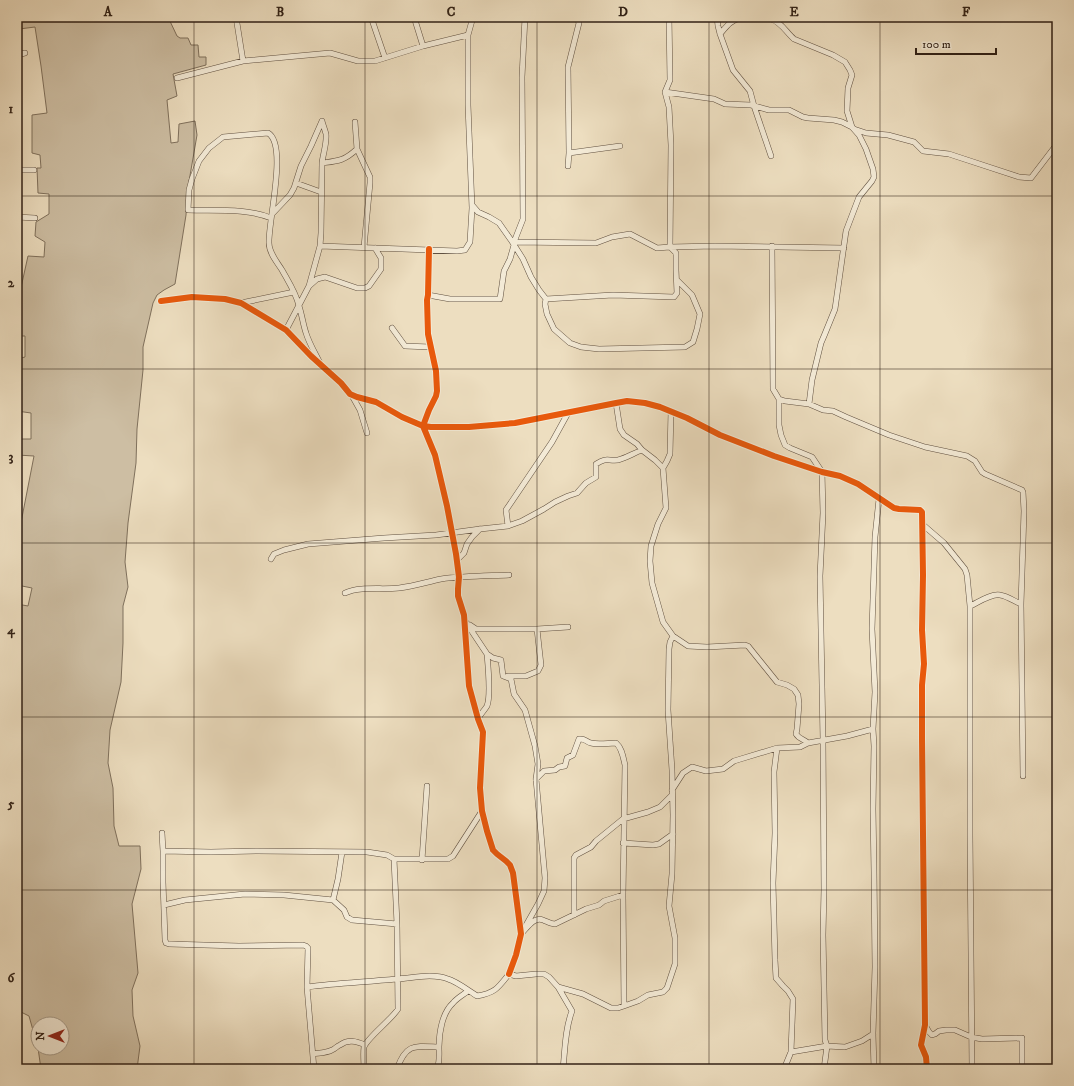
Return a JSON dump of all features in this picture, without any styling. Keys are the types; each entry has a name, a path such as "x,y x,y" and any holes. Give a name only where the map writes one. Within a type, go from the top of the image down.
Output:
{"street":[{"path":"236,17 243,61"},
{"path":"371,17 385,58"},
{"path":"414,17 424,46"},
{"path":"320,246 465,250 470,242 472,205 468,105 468,35 473,17"},
{"path":"525,17 522,77 523,220 514,242 596,243 612,237 630,234 657,248 772,246 844,248"},
{"path":"568,166 568,67 579,24 577,17"},
{"path":"546,299 613,295 674,297 677,293 676,253 670,247 671,145 669,107 665,92 670,80 669,17"},
{"path":"717,17 720,34 733,70 750,91 771,156"},
{"path":"720,34 732,20 736,18 767,19 775,21 794,39 846,62 852,75 848,88 847,111 853,128 866,149 873,168 874,177 858,197 846,231 835,309 821,343 812,380 809,404"},
{"path":"177,78 243,61 330,53 358,61 375,61 424,46 468,35"},
{"path":"17,55 25,54"},
{"path":"665,92 715,99 725,104 754,106 769,110 790,110 803,117 834,120 866,133 888,135 914,142 923,151 949,154 1019,177 1031,178 1057,144"},
{"path":"272,212 290,195 294,188 301,166 322,121 326,135 322,163 320,246 309,286 286,330"},
{"path":"355,122 357,149 370,177 364,247"},
{"path":"271,218 258,213 188,210 189,190 199,161 210,148 223,137 268,133 272,136 277,153 272,212 269,232 269,249 294,292 299,305 306,334 321,365"},
{"path":"569,153 620,146"},
{"path":"322,163 339,161 348,157 357,149"},
{"path":"17,170 34,170"},
{"path":"296,183 321,192"},
{"path":"472,205 478,212 499,224 511,240 523,259 531,277 546,299 547,314 554,329 570,343 582,347 600,349 685,347 693,342 700,314 692,295 677,280"},
{"path":"17,217 35,218"},
{"path":"428,295 450,299 500,299 504,271 510,259 514,245"},
{"path":"772,246 773,389 779,399 779,425 781,435 785,445 812,457 822,472 823,513 820,576 823,740 823,934 825,1040 827,1046 824,1069"},
{"path":"309,286 317,279 325,276 358,288 365,288 369,286 381,269 381,258 375,248"},
{"path":"429,249 428,334 436,370 437,390 436,396 428,410 423,426 435,455 447,506 457,560 459,577 458,596 465,620 470,686 478,720 483,732 480,788 482,811 486,831 493,850 510,865 513,873 521,934"},
{"path":"241,303 294,292"},
{"path":"161,300 192,297 225,299 241,303 286,330 311,356 341,383 350,394 360,410 367,433"},
{"path":"392,328 405,346 430,347"},
{"path":"350,394 376,402 402,417 423,426 431,427 469,427 515,423 627,401 645,403 671,411 720,435 774,456 822,472 840,476 869,491 894,508 918,509 922,512 922,630 924,664 922,686 922,739 925,1025 921,1045 926,1057 927,1069"},
{"path":"779,399 809,404 823,410 833,411 878,431 925,447 967,456 975,461 984,474 1022,490 1024,496 1021,604 1023,776"},
{"path":"616,403 620,429 624,435 637,444 663,468"},
{"path":"671,411 670,454 663,468 666,508 658,524 652,546 650,561 652,583 663,622 673,636 688,646 748,646 777,682 794,689 798,695 799,704 796,734 808,743"},
{"path":"508,526 506,510 552,442 568,412"},
{"path":"271,559 274,554 308,544 452,533 508,526 522,521 555,502 577,493 586,483 596,477 596,464 604,459 618,460 642,450"},
{"path":"874,1069 873,1034 875,967 873,729 875,692 872,629 875,537 879,499"},
{"path":"922,524 944,543 965,569 970,606 972,1069"},
{"path":"457,560 464,552 472,537 480,529"},
{"path":"345,594 350,591 399,588 459,577 509,574"},
{"path":"970,606 984,599 997,595 1001,595 1021,604"},
{"path":"465,620 476,629 537,629 568,627"},
{"path":"465,620 487,654 493,658 501,660 503,676"},
{"path":"503,676 526,676 538,671 541,665 537,629"},
{"path":"558,987 583,994 611,1008 618,1008 648,995 663,992 667,988 675,964 675,938 670,906 673,834 672,770 668,710 669,649 673,636"},
{"path":"478,720 487,705 489,672 487,654"},
{"path":"307,987 438,976 450,979 477,996 488,994 498,988 509,974 516,955 521,934 544,891 545,878 536,779 538,764 535,746 525,710 514,694 511,679 503,676"},
{"path":"574,915 574,858 576,855 591,847 596,841 623,819 660,807 672,792 683,772 692,767 706,771 723,769 734,761 777,748 800,747 808,743 856,734 873,729"},
{"path":"536,779 544,771 555,770 559,767 565,766 567,758 573,755 579,739 583,738 592,743 616,743 623,755 624,1006"},
{"path":"777,748 774,772 774,938 776,978 792,999 792,1052 784,1069"},
{"path":"422,860 428,786"},
{"path":"163,852 342,852 377,853 387,855 394,860 450,858 482,811"},
{"path":"162,833 166,943 306,946 308,948 307,987 314,1069"},
{"path":"623,843 659,844 673,834"},
{"path":"333,900 342,852"},
{"path":"364,1069 365,1045 398,1009 397,924 394,860"},
{"path":"164,905 185,900 245,894 284,895 333,900 344,910 347,917 352,920 397,924"},
{"path":"521,934 534,920 540,918 551,924 555,924 586,909 599,905 604,901 623,896"},
{"path":"509,974 516,976 544,974 549,977 558,987 572,1011 566,1038 562,1069"},
{"path":"437,1069 440,1058 439,1047 441,1028 444,1017 452,1004 468,991"},
{"path":"925,1025 930,1034 935,1034 946,1030 955,1030 971,1037 982,1039 1022,1038 1022,1069"},
{"path":"792,1052 827,1046 845,1047 862,1041 873,1034"},
{"path":"313,1054 333,1050 342,1043 348,1041 354,1041 365,1045"},
{"path":"397,1069 404,1052 410,1048 419,1046 439,1047"}],"shaded area":[{"path":"17,17 168,17 177,36 180,38 188,38 191,45 198,45 199,57 206,57 206,65 173,74 177,96 167,100 171,143 178,142 179,124 195,121 197,135 187,193 186,215 175,284 157,295 153,303 143,347 143,370 137,429 136,463 128,523 125,562 128,587 123,606 121,682 110,730 108,763 113,788 114,826 119,846 140,846 141,869 132,904 138,973 132,990 133,1016 140,1046 137,1069 41,1069 39,1056 70,1056 70,1016 30,1016 30,1020 29,1016 19,1011 17,1001 17,604 28,606 32,588 17,585 17,543 34,456 17,455 17,439 31,439 31,413 17,411 17,359 25,357 25,336 17,336 17,292 20,292 28,256 44,257 45,242 35,236 36,222 49,214 49,194 38,193 37,168 41,168 40,155 32,153 32,115 47,113 35,27 19,29 19,48 17,48"}],"cycle path":[{"path":"429,249 427,300 428,334 436,371 437,391 423,426 435,455 456,554 459,577 458,596 464,615 469,686 483,732 480,788 482,811 493,850 510,865 513,873 521,934 516,955 509,974"},
{"path":"161,301 192,297 225,299 241,303 286,330 311,356 341,383 350,394 376,402 402,417 423,426 469,427 515,423 627,401 645,403 660,407 687,418 720,435 774,456 822,472 840,476 858,484 894,508 920,510 922,512 922,630 924,664 922,685 922,739 925,1025 921,1045 926,1057 927,1069"}]}
